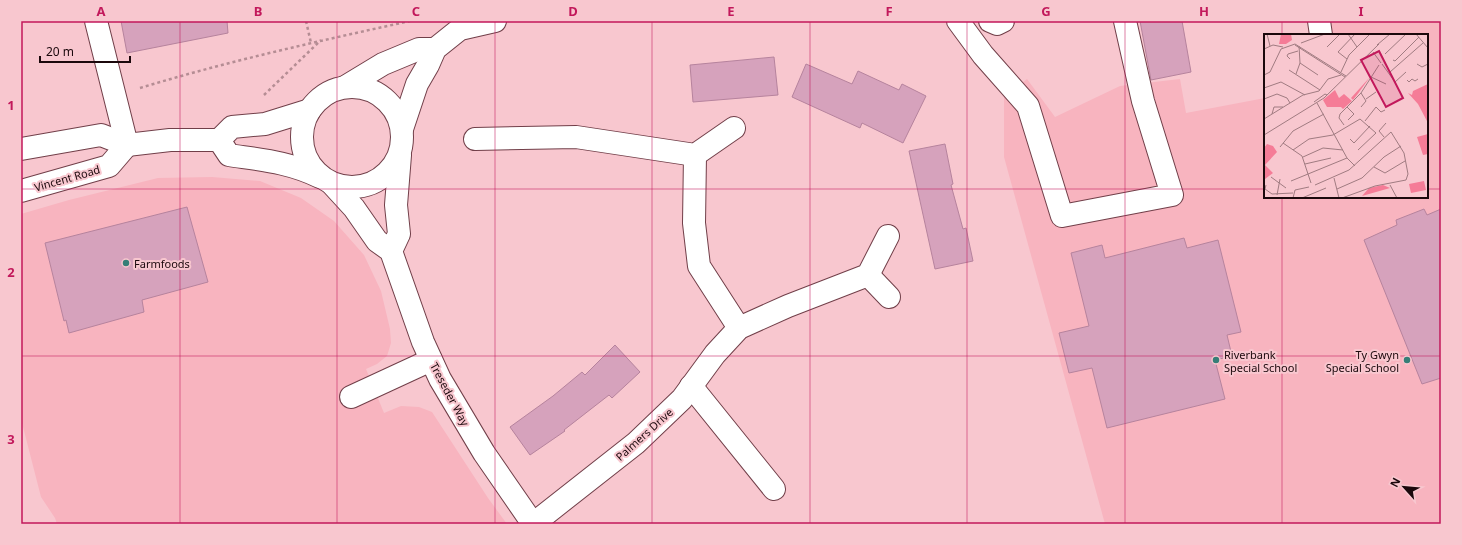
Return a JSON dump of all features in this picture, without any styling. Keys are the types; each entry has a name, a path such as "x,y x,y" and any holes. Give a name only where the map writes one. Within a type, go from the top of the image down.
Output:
{"street":[{"path":"96,21 128,145"},
{"path":"402,129 417,84 435,49 460,29 494,21"},
{"path":"958,21 983,55 1028,106 1062,216 1172,194 1143,101 1125,21"},
{"path":"990,21 997,24 1003,21"},
{"path":"1319,21 1322,34"},
{"path":"345,87 383,64 419,49 435,49"},
{"path":"345,87 361,87 376,92 388,101 398,114 402,129 403,142 400,155 396,205 399,234 392,251 377,241 354,208 312,168 305,155 302,142 303,127 307,114 310,110 323,96 333,90 345,87"},
{"path":"21,149 101,135 128,145 170,140 219,140 232,127 265,124 310,110"},
{"path":"475,139 576,137 695,155 734,128"},
{"path":"219,140 229,155 287,164 302,168 327,181 348,188 365,186 380,180 392,169 400,155"},
{"name":"Vincent Road","path":"21,191 109,166 128,145"},
{"path":"695,155 694,223 699,266 739,328"},
{"path":"888,236 868,275 889,297"},
{"name":"Treseder Way","path":"392,251 413,316 432,360 454,404 484,453 533,524"},
{"name":"Palmers Drive","path":"533,524 636,443 682,399 715,354 739,328 788,306 868,275"},
{"path":"351,397 432,360"},
{"path":"691,386 774,489"}],"path":[{"path":"306,21 311,43"},
{"path":"116,96 192,73 321,40 410,21"},
{"path":"265,124 262,97 321,40"}],"shaded area":[{"name":"Riverbank Special School","path":"1310,21 1441,21 1441,524 1105,524 1004,157 1004,97 1027,79 1055,117 1120,86 1180,79 1186,113 1264,98 1264,198 1428,198 1428,34 1312,34"},
{"path":"212,177 260,181 301,198 334,221 364,255 381,291 390,329 391,343 387,356 377,364 366,369 384,413 401,406 419,407 432,412 488,498 507,524 57,524 55,518 41,497 21,419 21,214 69,200 158,178"}],"building":[{"path":"121,21 227,21 228,33 127,53"},
{"path":"1140,21 1182,21 1191,72 1151,80"},
{"path":"774,57 778,95 693,102 690,65"},
{"path":"806,64 852,84 858,71 899,90 902,84 926,96 903,143 862,123 860,128 792,97"},
{"path":"945,144 953,184 951,185 963,229 966,228 973,261 935,269 909,151"},
{"name":"Farmfoods","path":"187,207 208,282 142,300 144,312 69,333 66,320 64,321 45,243"},
{"path":"1424,209 1427,215 1441,209 1441,378 1422,384 1364,240 1397,225 1396,220"},
{"path":"1184,238 1187,248 1218,240 1241,332 1227,335 1232,356 1215,360 1225,399 1107,428 1092,368 1069,373 1059,333 1089,326 1071,253 1102,245 1105,258"},
{"path":"615,345 640,372 612,398 609,395 564,430 565,431 530,455 510,427 553,396 582,372 585,375"}],"place":[{"name":"Farmfoods","path":"126,263"},
{"name":"Riverbank Special School","path":"1216,360"},
{"name":"Ty Gwyn Special School","path":"1407,360"}]}
